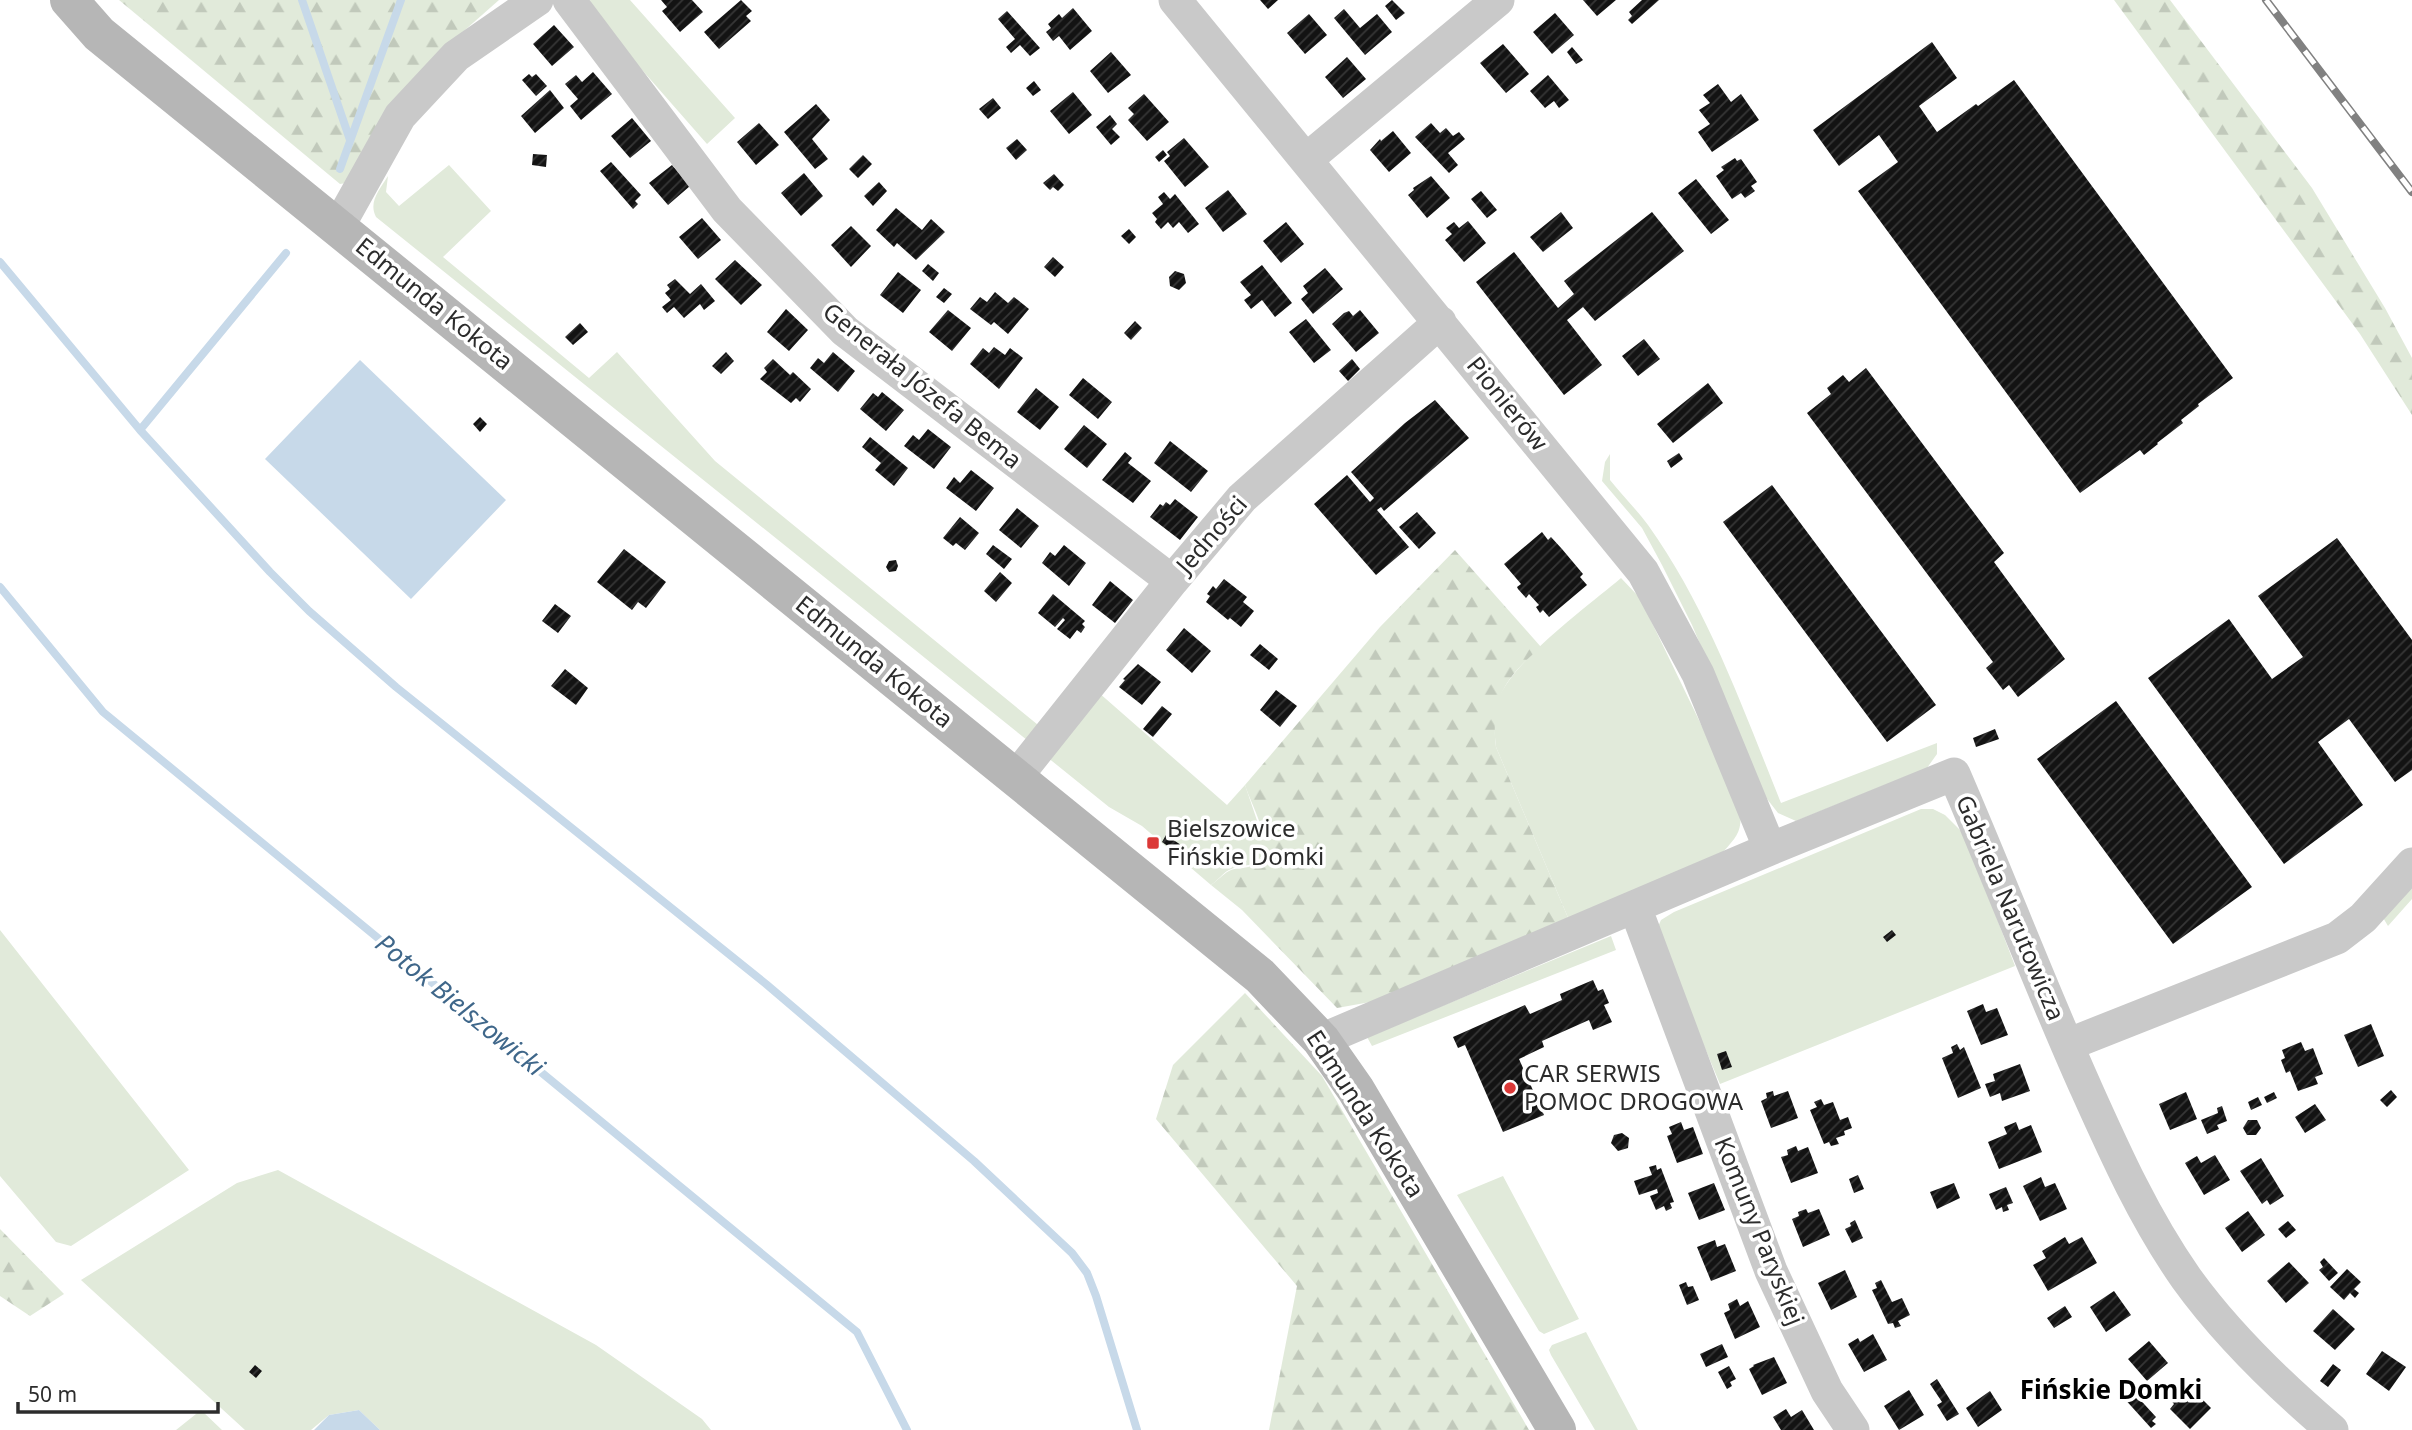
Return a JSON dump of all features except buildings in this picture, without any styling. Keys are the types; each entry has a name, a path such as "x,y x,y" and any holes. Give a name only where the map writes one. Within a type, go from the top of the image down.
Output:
{"street":[{"name":"Edmunda Kokota","path":"69,0 99,34 1251,968 1321,1040 1370,1113 1557,1430"},
{"path":"338,227 400,116 456,56 537,0"},
{"name":"Generała Józefa Bema","path":"569,0 727,210 845,331 1172,581"},
{"name":"Pionierów","path":"1175,0 1643,572 1698,674 1770,849"},
{"path":"1307,159 1498,0"},
{"name":"Jedności","path":"1016,777 1172,581 1242,498 1440,322"},
{"name":"Gabriela Narutowicza","path":"1321,1040 1770,849 1954,774 2067,1045 2143,1210 2187,1279 2231,1333 2283,1388 2332,1430"},
{"path":"2067,1045 2337,939 2363,918 2412,864"},
{"name":"Komuny Paryskiej","path":"1635,907 1771,1271 1827,1391 1853,1430"}],"green space":[{"path":"119,0 499,0 465,30 346,183 340,184"},
{"path":"590,0 630,0 735,118 707,144 593,14"},
{"path":"2114,0 2170,0 2312,188 2412,358 2412,415 2360,334"},
{"path":"449,165 491,211 443,257 589,378 617,352 715,461 1043,729 1032,744 376,217 374,201 388,176 386,192 399,206"},
{"path":"1610,454 1610,480 1648,525 1689,591 1723,660 1781,803 1937,743 1937,754 1927,768 1796,821 1778,813 1764,795 1692,625 1662,565 1642,528 1602,481 1605,462"},
{"path":"1455,550 1541,647 1518,669 1503,690 1496,715 1496,747 1569,920 1376,1001 1337,1008 1242,910 1211,885 1229,871 1251,866 1260,860 1264,851 1262,828 1245,785 1380,627"},
{"path":"1621,578 1640,598 1739,803 1741,819 1737,835 1723,852 1569,920 1496,747 1494,714 1502,692 1530,657 1568,621"},
{"path":"1098,692 1227,805 1245,785 1266,847 1255,863 1229,870 1211,885 1142,826 1109,807 1047,757"},
{"path":"1921,809 1933,809 1945,815 1965,835 2015,966 1720,1084 1656,931 1661,920 1674,912"},
{"path":"2412,875 2412,899 2388,926 2382,916"},
{"path":"0,930 189,1170 71,1246 56,1242 0,1176"},
{"path":"1611,936 1616,950 1372,1046 1367,1037"},
{"path":"1245,993 1322,1076 1529,1430 1269,1430 1297,1286 1156,1119 1173,1065"},
{"path":"278,1170 596,1345 702,1419 711,1430 380,1430 359,1410 329,1415 311,1430 245,1430 81,1280 237,1183"},
{"path":"1503,1176 1579,1319 1544,1334 1539,1331 1457,1195"},
{"path":"0,1229 64,1294 30,1316 0,1296"},
{"path":"1586,1332 1638,1430 1595,1430 1551,1355 1549,1350 1552,1345"},
{"path":"201,1410 222,1430 176,1430"}],"water":[{"path":"360,360 506,500 411,599 265,459"},
{"path":"359,1410 380,1430 314,1430 329,1415"}],"waterway":[{"path":"302,0 350,140"},
{"path":"340,169 401,0"},
{"path":"140,430 286,253"},
{"path":"0,262 140,430 309,611 396,687 766,984 974,1161 1072,1253 1087,1273 1096,1296 1137,1430"},
{"name":"Potok Bielszowicki","path":"0,587 103,712 857,1332 907,1430"}],"railway":[{"path":"2266,0 2412,192"}],"place":[{"name":"Bielszowice Fińskie Domki","path":"1153,843"},
{"name":"CAR SERWIS POMOC DROGOWA","path":"1510,1088"}],"district":[{"name":"Fińskie Domki","path":"2111,1390"}]}
